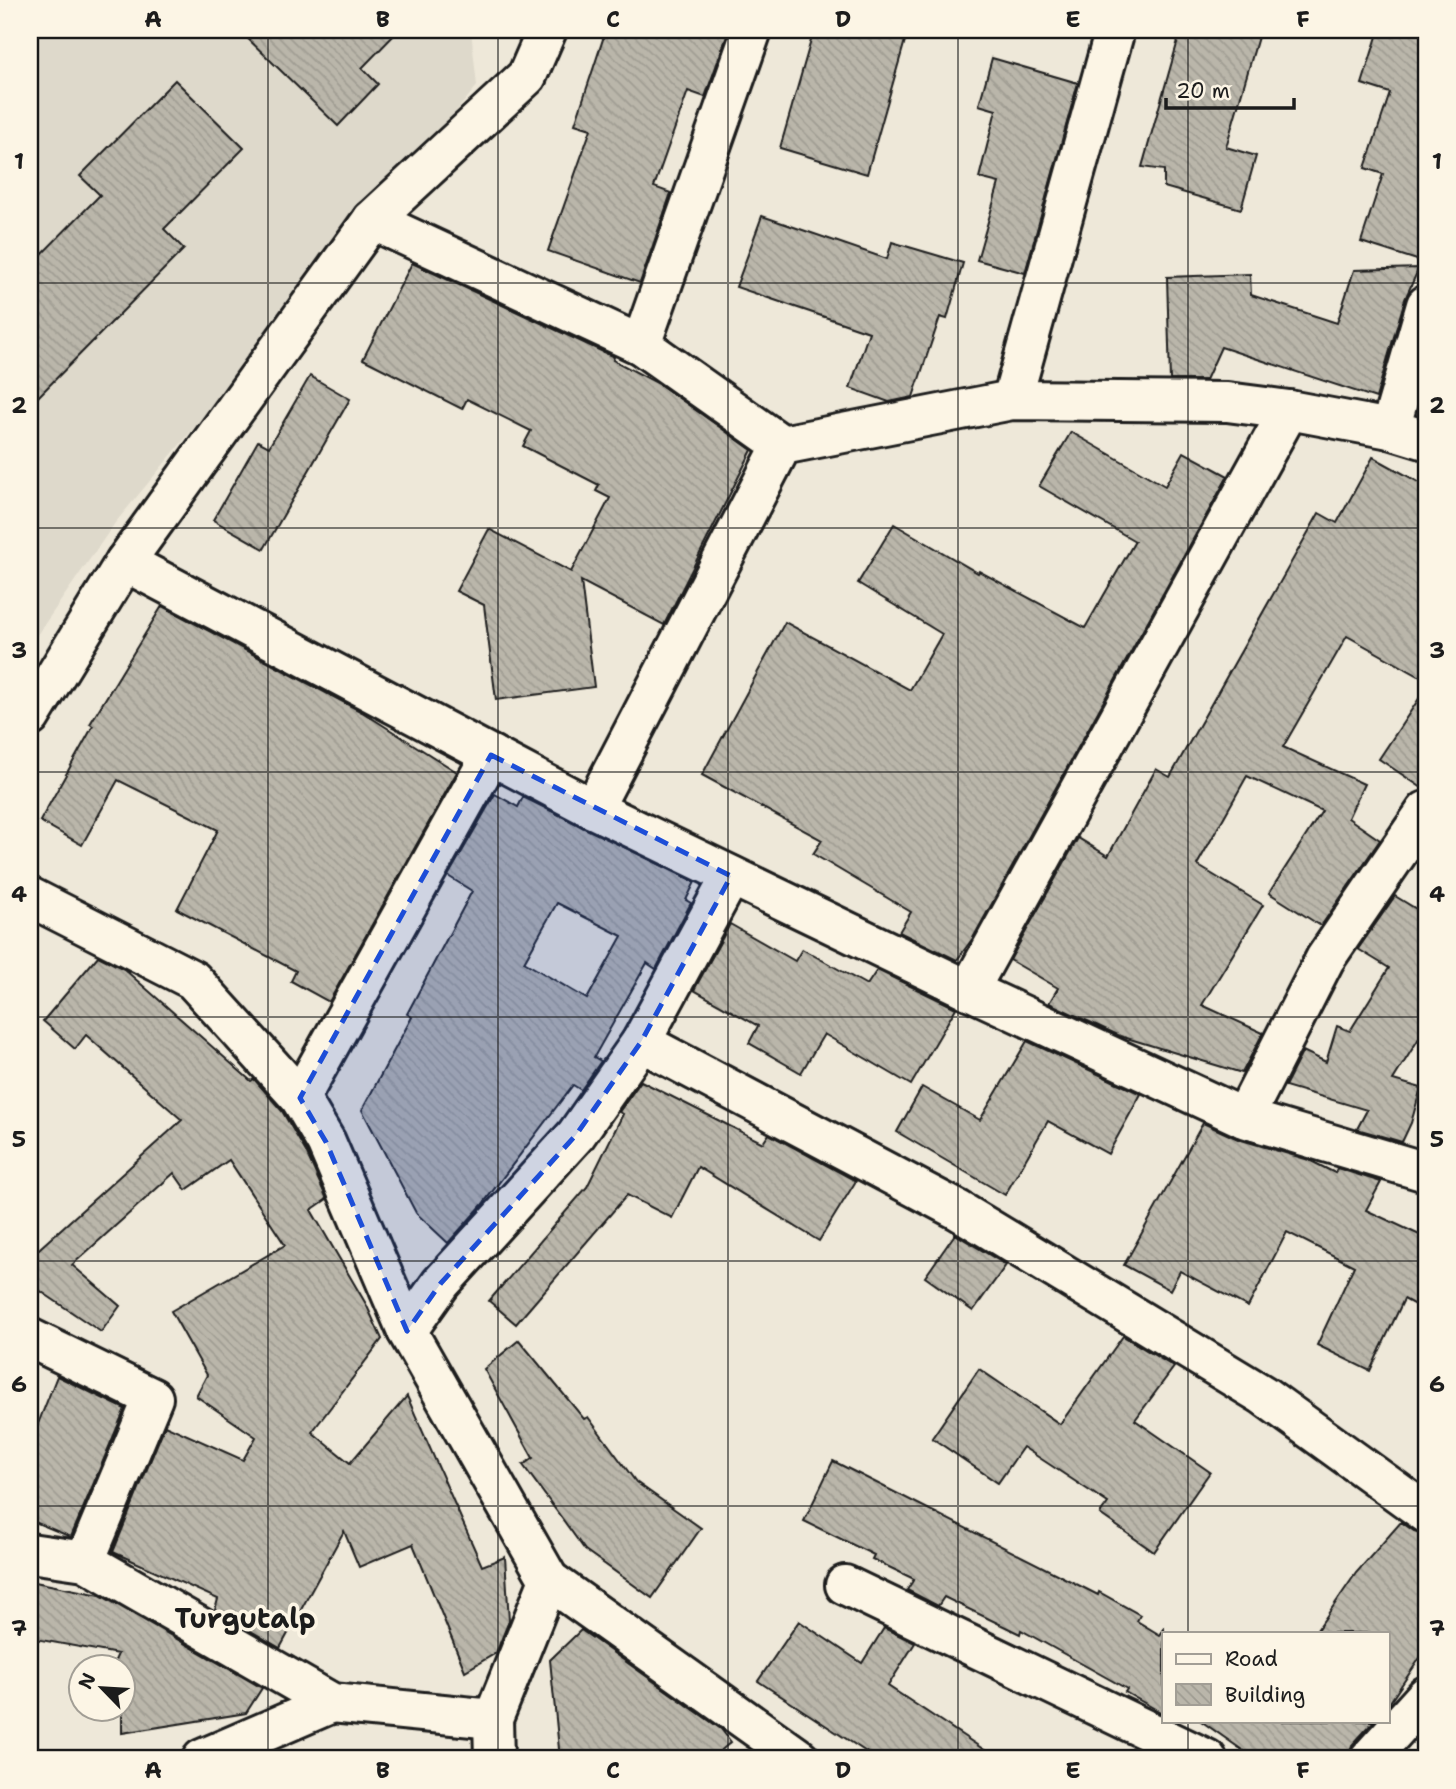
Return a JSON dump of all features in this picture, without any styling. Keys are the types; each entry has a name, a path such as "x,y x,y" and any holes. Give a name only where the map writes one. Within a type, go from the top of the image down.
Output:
{"street":[{"path":"30,717 125,562 372,220 527,76 547,30"},
{"path":"641,345 752,30"},
{"path":"1012,400 1115,30"},
{"path":"372,220 641,345 782,445 1012,400 1227,402 1289,410 1390,429 1426,440"},
{"path":"1390,429 1426,305"},
{"path":"970,990 1289,410"},
{"path":"593,809 782,445"},
{"path":"125,562 593,809 970,990 1244,1118 1426,1172"},
{"path":"300,1098 491,755"},
{"path":"1244,1118 1325,959 1426,811"},
{"path":"407,1331 442,1283 576,1135 641,1042 730,876"},
{"path":"30,897 193,980 300,1098 326,1142 407,1331 550,1580 800,1759"},
{"path":"641,1042 970,1217 1264,1395 1426,1513"},
{"path":"30,1338 153,1398 85,1561"},
{"path":"30,1553 85,1561 332,1703 493,1719"},
{"path":"494,1759 493,1719 550,1580"},
{"path":"845,1585 1207,1759"},
{"path":"1369,1759 1426,1696"},
{"path":"202,1759 332,1703"}],"highlighted area":[{"path":"491,755 731,876 641,1042 576,1135 441,1283 407,1331 326,1142 300,1098"}],"shaded area":[{"path":"30,30 471,30 477,86 115,523 30,645"}],"building":[{"path":"239,30 399,30 362,68 378,84 338,126"},
{"path":"606,30 729,30 705,97 688,91 654,187 671,193 640,283 548,251 591,129 575,124"},
{"path":"814,30 908,30 867,174 780,148"},
{"path":"1181,30 1260,30 1226,147 1256,156 1241,209 1164,187 1164,170 1142,167"},
{"path":"1379,30 1426,30 1426,243 1420,261 1361,242 1383,174 1365,168 1390,93 1362,84"},
{"path":"992,58 1078,83 1025,273 977,260 999,183 979,178 996,110 979,105"},
{"path":"175,80 244,148 164,229 184,249 30,405 30,266 100,195 80,176"},
{"path":"762,216 887,259 892,242 963,263 947,319 940,317 913,397 889,402 850,388 869,332 736,287"},
{"path":"412,263 614,357 613,360 659,384 752,450 664,625 581,581 594,687 496,700 484,605 456,591 489,529 571,572 610,498 596,491 599,485 523,446 531,431 467,399 462,409 363,359"},
{"path":"1419,268 1405,299 1376,398 1221,347 1206,380 1170,380 1167,277 1250,274 1251,295 1337,323 1354,270"},
{"path":"310,376 350,399 264,549 213,520 258,441 269,447"},
{"path":"1071,432 1165,486 1184,452 1228,476 973,938 957,960 899,932 911,912 813,854 822,840 702,775 785,622 910,690 942,634 858,583 894,524 978,573 979,571 1085,628 1135,541 1039,486"},
{"path":"1373,457 1426,486 1426,680 1347,636 1283,747 1364,784 1348,818 1380,840 1321,926 1269,893 1322,811 1247,776 1197,865 1263,905 1202,1005 1263,1033 1242,1073 1120,1036 1049,1003 1058,988 1010,960 1078,838 1108,856 1156,769 1170,777 1319,513 1337,523"},
{"path":"162,606 362,712 457,772 329,1002 291,981 296,971 177,909 218,830 118,780 82,845 40,821 93,726 90,724"},
{"path":"1426,688 1426,789 1425,790 1379,759"},
{"path":"495,794 518,807 523,797 695,882 686,900 691,903 656,969 647,963 594,1057 601,1061 581,1090 573,1085 482,1205 448,1243 416,1213 362,1110 412,1017 407,1014 472,891 448,876","holes":["557,903 622,936 587,999 524,962"]},
{"path":"1395,896 1423,913 1426,907 1426,1027 1393,1080 1421,1088 1411,1123 1402,1142 1357,1129 1367,1110 1285,1086 1303,1051 1326,1062 1337,1026 1350,1031 1389,968 1358,949"},
{"path":"730,924 795,961 802,949 867,985 877,970 956,1008 911,1085 824,1034 801,1073 749,1043 758,1026 694,990"},
{"path":"98,956 124,969 251,1081 254,1079 282,1111 306,1152 327,1199 311,1210 366,1304 382,1339 312,1432 350,1463 407,1396 482,1566 505,1557 509,1621 496,1653 465,1671 413,1544 359,1567 344,1531 280,1648 215,1610 218,1599 113,1552 165,1425 243,1460 256,1437 196,1396 207,1375 171,1311 285,1245 229,1160 186,1190 174,1173 72,1265 120,1306 101,1332 30,1284 30,1257 182,1120 86,1035 75,1049 43,1021"},
{"path":"1027,1041 1141,1094 1108,1154 1048,1121 1005,1195 897,1132 922,1087 980,1120"},
{"path":"641,1081 763,1143 769,1134 856,1181 819,1241 698,1167 672,1218 627,1195 516,1324 489,1301 587,1187 623,1114 619,1112"},
{"path":"1203,1123 1238,1139 1309,1160 1335,1173 1337,1168 1381,1182 1366,1210 1426,1238 1426,1311 1404,1299 1370,1371 1317,1345 1354,1266 1287,1232 1248,1307 1180,1271 1170,1290 1124,1265"},
{"path":"955,1234 1006,1265 973,1311 925,1277"},
{"path":"1123,1336 1174,1367 1135,1420 1210,1472 1154,1552 1100,1514 1108,1503 1023,1447 998,1483 932,1438 979,1369 1060,1424"},
{"path":"519,1340 584,1419 588,1417 636,1482 701,1528 652,1598 585,1550 523,1465 533,1458 484,1369"},
{"path":"57,1376 125,1409 71,1537 30,1520 30,1444"},
{"path":"833,1461 1098,1595 1099,1592 1140,1615 1137,1621 1160,1635 1162,1632 1162,1713 1125,1692 1127,1689 1021,1630 1020,1634 944,1597 938,1606 907,1590 914,1579 872,1559 874,1555 804,1521"},
{"path":"1401,1522 1414,1531 1426,1534 1426,1649 1390,1702 1390,1632 1316,1632 1356,1573"},
{"path":"30,1581 100,1595 262,1688 246,1713 122,1733 122,1722 136,1722 136,1652 107,1652 30,1638"},
{"path":"799,1621 862,1663 884,1628 915,1643 888,1686 998,1759 877,1759 758,1681"},
{"path":"581,1630 721,1729 731,1742 711,1759 560,1759 550,1660"},
{"path":"1202,1722 1373,1722 1352,1745 1348,1759 1255,1759"}],"district":[{"name":"Turgutalp","path":"245,1618"}]}
